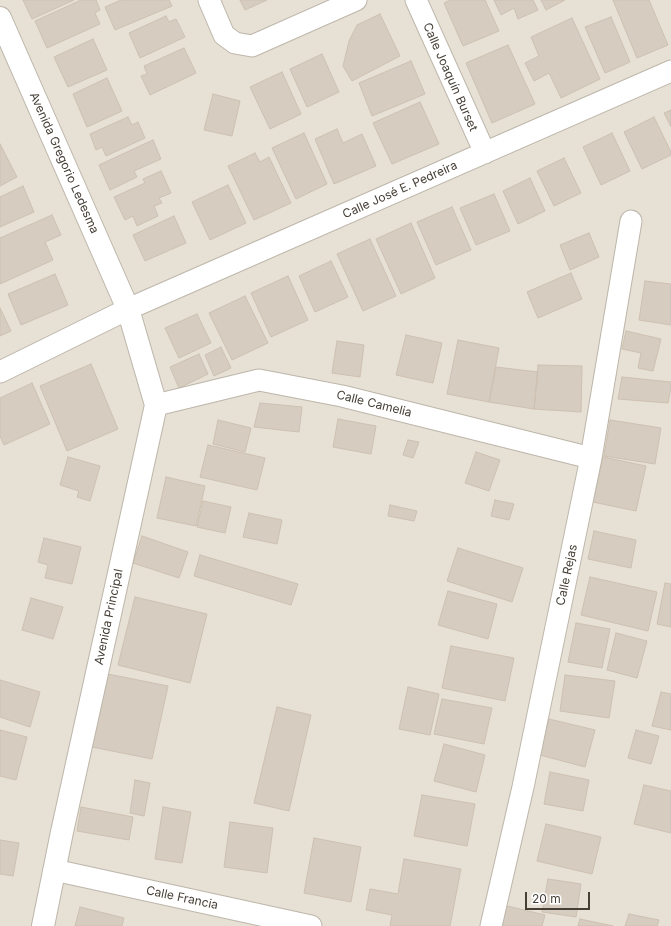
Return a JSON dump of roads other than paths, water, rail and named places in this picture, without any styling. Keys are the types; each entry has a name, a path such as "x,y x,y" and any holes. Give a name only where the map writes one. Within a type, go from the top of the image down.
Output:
{"street":[{"path":"209,0 224,34 235,44 252,46 356,0"},
{"name":"Calle Joaquín Burset","path":"416,0 485,153"},
{"name":"Avenida Gregorio Ledesma","path":"0,18 128,309"},
{"name":"Calle José E. Pedreira","path":"0,372 128,309 671,71"},
{"name":"Calle Rejas","path":"491,926 525,779 591,458 631,221"},
{"name":"Avenida Principal","path":"43,926 156,406 128,309"},
{"name":"Calle Camelia","path":"156,406 259,380 342,396 591,458"},
{"name":"Calle Francia","path":"54,870 310,926"}]}
